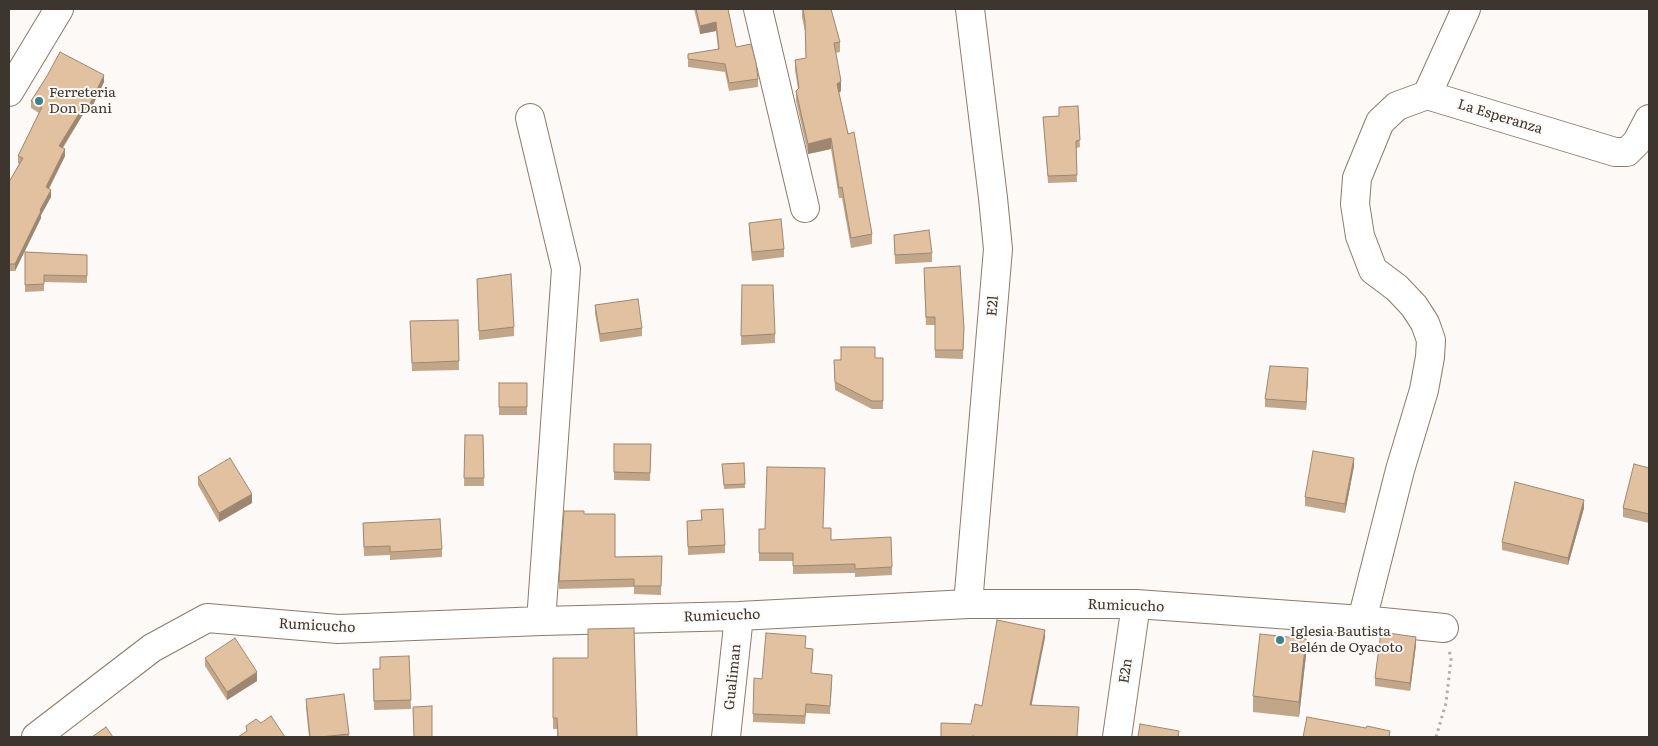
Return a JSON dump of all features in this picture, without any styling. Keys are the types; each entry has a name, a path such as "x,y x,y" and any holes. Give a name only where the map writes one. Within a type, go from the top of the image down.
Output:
{"street":[{"path":"9,92 59,9"},
{"path":"758,9 805,208"},
{"name":"E2l","path":"968,604 998,249 970,9"},
{"path":"1362,620 1400,470 1424,390 1431,340 1425,323 1414,306 1397,288 1372,270 1360,236 1355,204 1357,178 1380,122 1397,106 1427,95 1466,9"},
{"name":"La Esperanza","path":"1427,95 1615,152 1627,152 1637,142 1649,120"},
{"path":"530,118 566,269 541,621"},
{"name":"Rumicucho","path":"36,737 152,648 207,618 338,629 739,616 968,604 1136,604 1362,620 1444,628"},
{"name":"E2n","path":"1117,737 1136,604"},
{"name":"Gualiman","path":"726,737 739,616"}],"path":[{"path":"1436,737 1446,703 1451,659 1444,628"}],"building":[{"path":"696,9 728,9 736,47 751,44 758,79 729,83 725,64 688,59 688,54 719,49 716,22 700,26"},
{"path":"803,9 831,9 840,42 834,43 841,81 837,84 848,134 854,132 872,234 851,238 842,187 839,188 831,138 808,144 796,91 799,88 795,60 806,58"},
{"path":"60,52 104,75 89,106 85,104 59,146 65,149 46,187 51,190 15,264 9,264 9,182 23,158 18,156 42,107 31,101"},
{"path":"1078,106 1080,140 1076,141 1077,175 1048,176 1043,117 1059,116 1059,107"},
{"path":"781,219 784,249 752,252 749,223"},
{"path":"929,230 932,253 895,255 894,235"},
{"path":"25,252 87,255 87,276 44,275 44,284 25,285"},
{"path":"960,266 964,328 963,350 935,350 935,317 926,317 924,268"},
{"path":"511,274 514,327 479,331 477,279"},
{"path":"742,285 773,285 775,334 741,336"},
{"path":"638,299 642,328 600,334 595,305"},
{"path":"458,320 459,361 412,363 410,321"},
{"path":"841,347 875,347 875,358 883,358 883,401 872,401 835,382 834,360 841,360"},
{"path":"1270,366 1308,368 1306,402 1265,399"},
{"path":"499,383 527,383 527,407 499,407"},
{"path":"465,435 483,435 484,478 464,478"},
{"path":"614,444 651,444 650,473 614,472"},
{"path":"1313,451 1354,458 1345,504 1305,497"},
{"path":"230,458 252,494 219,513 198,477"},
{"path":"744,463 745,484 724,485 722,464"},
{"path":"1634,464 1649,468 1649,514 1623,508"},
{"path":"767,467 825,468 823,528 831,528 831,540 891,537 892,567 855,569 855,564 793,566 793,553 759,553 759,529 765,529"},
{"path":"1515,482 1584,500 1568,558 1502,542"},
{"path":"723,509 725,545 688,547 687,521 702,520 701,510"},
{"path":"564,511 584,511 584,514 615,514 615,557 662,556 661,586 634,586 634,579 559,581"},
{"path":"440,519 442,549 390,552 390,546 364,547 363,523"},
{"path":"997,620 1045,630 1030,705 1079,707 1077,737 941,737 941,723 971,724 975,704 982,706"},
{"path":"634,628 637,737 558,737 557,718 553,718 553,658 588,658 588,629"},
{"path":"1381,632 1416,637 1410,683 1375,678"},
{"path":"766,633 806,636 805,648 813,649 811,673 832,675 830,706 806,704 805,716 753,714 754,678 762,679"},
{"name":"Iglesia Bautista Belén de Oyacoto","path":"1260,634 1306,639 1299,702 1253,696"},
{"path":"235,638 257,672 227,692 205,658"},
{"path":"409,656 411,700 374,701 373,669 380,669 380,657"},
{"path":"344,694 349,734 310,737 306,699"},
{"path":"432,706 432,737 414,737 413,707"},
{"path":"271,716 285,737 238,737 247,731 246,726 256,719 261,723"},
{"path":"1307,717 1390,731 1389,737 1303,737"},
{"path":"1140,724 1179,731 1178,737 1138,737"},
{"path":"106,727 113,737 92,737"}],"place":[{"name":"Ferreteria Don Dani","path":"39,101"},
{"name":"Iglesia Bautista Belén de Oyacoto","path":"1280,640"}]}
